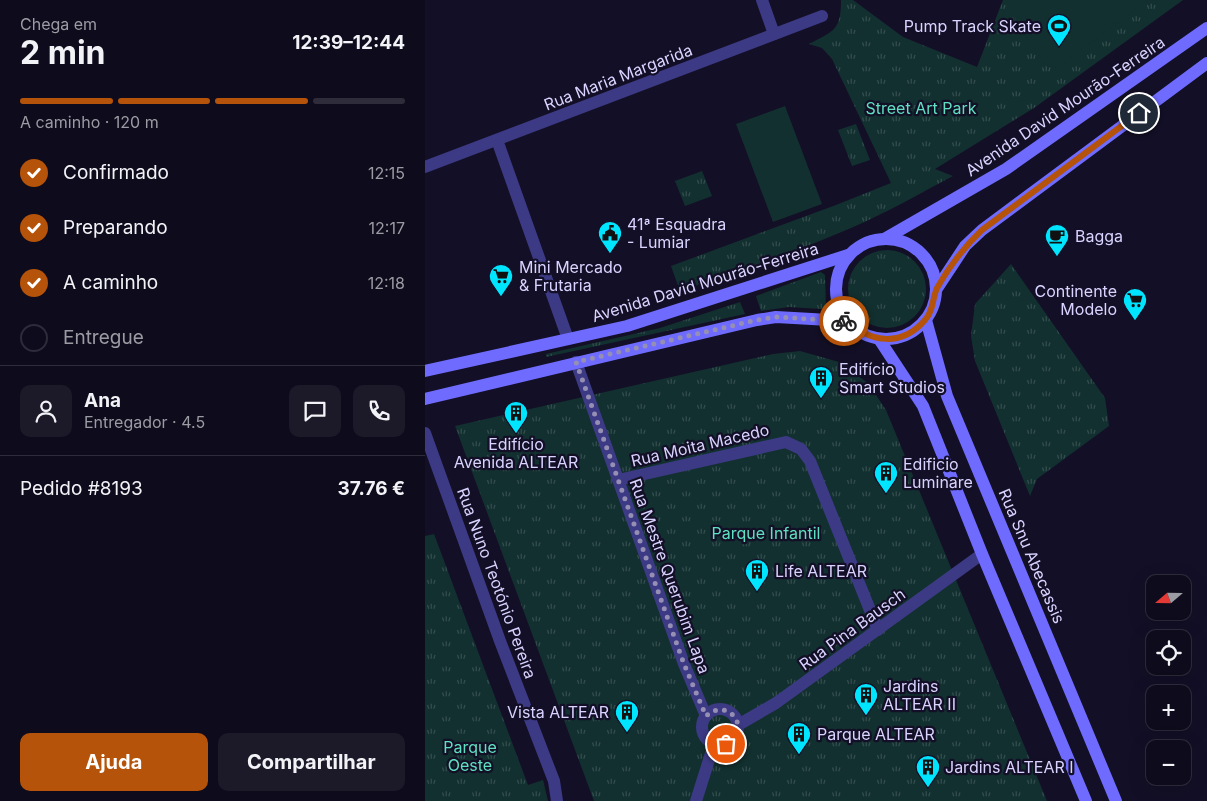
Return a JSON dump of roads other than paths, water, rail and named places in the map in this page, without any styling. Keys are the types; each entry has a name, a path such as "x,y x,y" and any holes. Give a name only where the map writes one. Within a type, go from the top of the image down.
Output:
{"street":[{"path":"762,0 774,34"},
{"name":"Rua Maria Margarida","path":"425,168 822,16"},
{"name":"Avenida David Mourão-Ferreira","path":"886,238 1006,169 1207,28"},
{"path":"936,290 965,246 982,230 1207,63"},
{"path":"497,140 568,339"},
{"path":"886,238 902,241 922,254 934,274 936,290 933,306 925,320 913,332 897,338 879,339 867,336 856,330 847,321 839,309 835,295 840,267 848,256 859,246 872,240 886,238"},
{"name":"Avenida David Mourão-Ferreira","path":"425,371 627,326 848,256"},
{"path":"425,399 757,320 776,317 847,321"},
{"name":"Rua Snu Abecassis","path":"925,320 947,396 1117,801"},
{"path":"879,339 923,406 1086,801"},
{"name":"Rua Mestre Querubim Lapa","path":"576,362 684,664 706,716"},
{"name":"Rua Nuno Teotónio Pereira","path":"425,433 500,641 554,781 557,801"},
{"name":"Rua Moita Macedo","path":"617,480 785,442 801,448 811,461 878,630"},
{"name":"Rua Pina Bausch","path":"738,725 776,703 983,554"},
{"path":"716,710 728,711 738,725 738,732 731,742 726,744 713,744 705,737 702,726 706,716 716,710"},
{"path":"696,801 713,744"}],"place":[{"name":"Pump Track Skate","path":"1059,47"},
{"name":"41ª Esquadra - Lumiar","path":"610,254"},
{"name":"Bagga","path":"1057,257"},
{"name":"Mini Mercado & Frutaria","path":"501,297"},
{"name":"Continente Modelo","path":"1135,321"},
{"name":"Edifício Smart Studios","path":"821,399"},
{"name":"Edifício Avenida ALTEAR","path":"516,434"},
{"name":"Edificio Luminare","path":"886,494"},
{"name":"Life ALTEAR","path":"757,592"},
{"name":"Jardins ALTEAR II","path":"866,716"},
{"name":"Vista ALTEAR","path":"627,733"},
{"name":"Parque ALTEAR","path":"799,755"},
{"name":"Jardins ALTEAR I","path":"928,788"}],"park label":[{"name":"Street Art Park","path":"921,108"},
{"name":"Parque Infantil","path":"766,533"},
{"name":"Parque Oeste","path":"470,756"}]}
